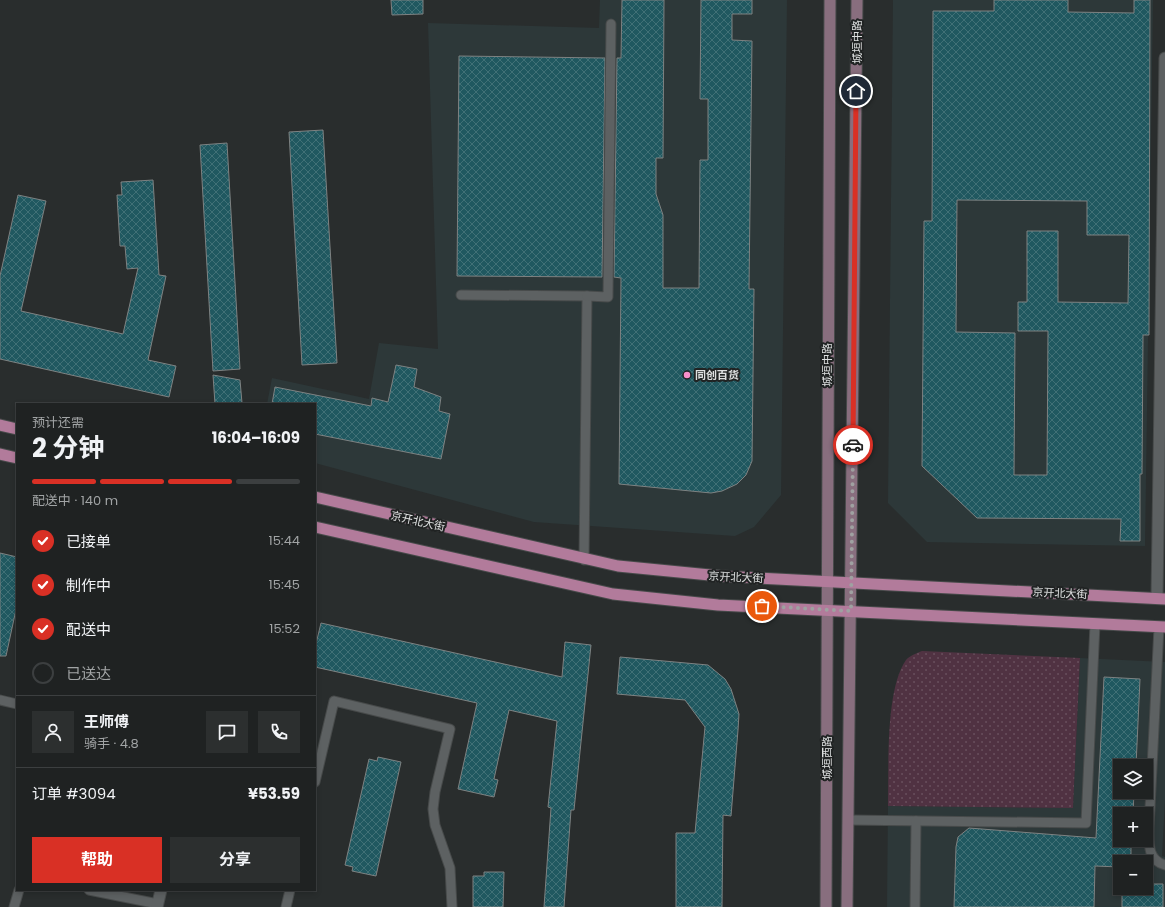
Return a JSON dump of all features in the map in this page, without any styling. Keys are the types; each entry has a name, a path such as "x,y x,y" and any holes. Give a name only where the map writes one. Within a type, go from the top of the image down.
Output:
{"main road":[{"name":"城垣中路","path":"827,610 830,0"},
{"name":"城垣中路","path":"851,611 857,0"},
{"path":"0,425 16,429"},
{"path":"0,454 16,458"},
{"name":"京开北大街","path":"316,498 584,560 618,566 681,573 1161,598"},
{"path":"316,527 613,594 718,605 1162,627"},
{"name":"城垣西路","path":"826,907 827,610"},
{"name":"城垣西路","path":"848,907 851,611"}],"street":[{"path":"1161,598 1165,58"},
{"path":"158,905 161,891"}],"lane":[{"path":"461,295 608,297 611,24"},
{"path":"584,560 587,296"},
{"path":"848,820 1086,823 1095,624"},
{"path":"1162,627 1148,828 1152,856 1157,862 1165,865"},
{"path":"0,700 16,704"},
{"path":"316,778 334,701 450,729 434,792 433,809 435,825 450,868 452,907"},
{"path":"915,907 916,821"},
{"path":"14,907 19,891"},
{"path":"94,891 158,905"},
{"path":"286,907 290,891"}],"shaded area":[{"path":"600,0 787,0 781,495 754,527 735,536 534,522 316,463 316,403 267,403 272,378 369,399 379,343 438,349 428,23 599,28"},
{"path":"893,0 1153,0 1145,546 927,542 888,503"},
{"path":"922,651 1080,658 1073,808 888,806 891,709 894,690 899,673 906,660"},
{"path":"1080,658 1165,662 1165,800 1162,856 1165,857 1165,907 887,907 888,806 1073,808"}],"building":[{"path":"391,0 423,0 423,14 392,15"},
{"path":"622,0 664,0 663,158 656,158 656,194 663,215 663,288 699,288 700,160 708,160 708,99 700,99 701,0 752,0 752,14 732,14 732,40 752,41 749,289 754,289 752,461 746,475 737,484 722,491 711,493 619,484 621,278 614,277 617,58 621,58"},
{"path":"994,0 1068,0 1068,12 1134,13 1134,0 1150,0 1149,335 1143,335 1140,541 1120,541 1121,519 977,518 922,466 924,221 932,221 933,11 994,11","holes":["957,200 1087,201 1087,235 1129,235 1128,303 1058,302 1058,231 1027,231 1027,302 1018,302 1018,331 1048,331 1047,475 1014,475 1015,333 956,332"]},
{"path":"459,56 605,58 602,277 457,276"},
{"path":"323,130 337,363 302,365 289,132"},
{"path":"227,143 240,369 213,371 200,145"},
{"path":"153,180 159,275 166,276 148,360 176,366 169,397 0,359 0,276 18,195 46,201 21,311 123,334 138,268 127,269 125,246 120,246 117,195 122,195 121,182"},
{"path":"396,365 417,369 414,387 441,397 439,411 450,414 441,459 316,434 316,403 272,403 275,387 371,406 372,398 388,402"},
{"path":"213,375 240,380 242,403 215,403"},
{"path":"0,553 16,557 16,610 6,656 0,656"},
{"path":"321,623 562,677 565,642 591,645 574,810 571,810 564,907 544,907 551,808 548,807 557,721 509,710 494,779 498,780 494,797 458,789 477,703 316,667 316,644"},
{"path":"620,657 708,665 725,679 731,689 739,714 731,816 723,815 722,907 676,907 676,833 695,833 705,727 685,700 617,694"},
{"path":"1104,677 1140,679 1136,759 1113,759 1113,799 1134,799 1133,807 1113,807 1113,847 1131,847 1131,855 1113,855 1113,867 1095,866 1094,907 954,907 956,847 958,837 969,828 1096,838"},
{"path":"378,757 401,762 376,876 352,871 353,867 345,865 369,759 377,761"},
{"path":"484,872 504,872 503,907 473,907 473,876 484,876"},
{"path":"1153,884 1163,884 1163,907 1122,907 1122,895 1153,895"}],"way so far":[{"path":"762,606 851,611 853,445"}],"place":[{"name":"同创百货","path":"687,375"}],"route":[{"path":"853,445 856,91"}]}
